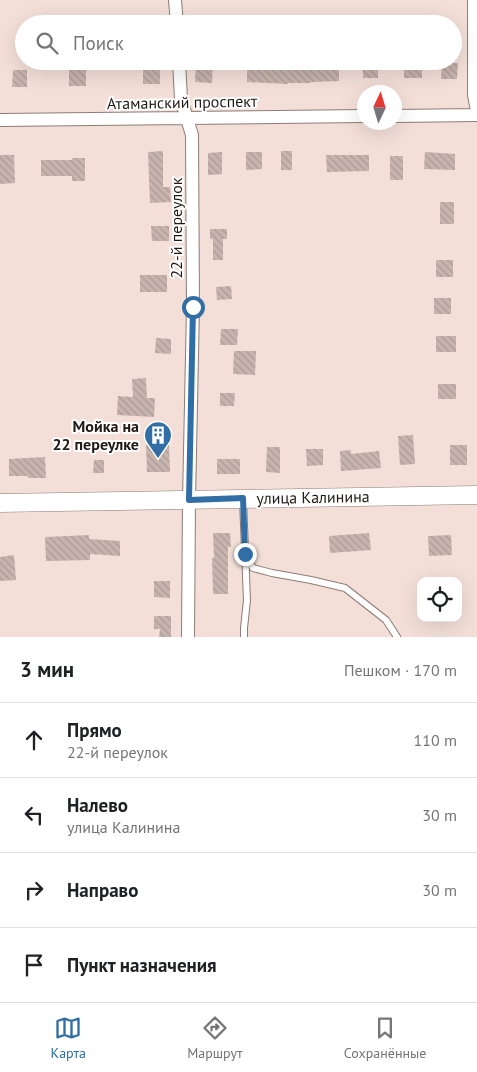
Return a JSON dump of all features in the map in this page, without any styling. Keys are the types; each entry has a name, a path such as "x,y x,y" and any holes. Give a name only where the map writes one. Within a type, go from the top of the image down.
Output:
{"main road":[{"name":"улица Калинина","path":"0,503 477,495"}],"street":[{"path":"175,0 176,15"},
{"path":"474,0 474,95 477,111"},
{"name":"22-й переулок","path":"179,70 181,98 192,135 193,307 188,637"},
{"path":"402,116 477,115"},
{"name":"Атаманский проспект","path":"0,120 357,116"}],"lane":[{"path":"243,498 247,600 244,637"},
{"path":"245,554 253,568 345,588 386,620 397,637"}],"building":[{"path":"13,70 27,70 27,87 12,87"},
{"path":"69,70 86,70 86,86 69,86"},
{"path":"143,70 160,70 160,84 143,84"},
{"path":"196,70 213,70 212,83 195,82"},
{"path":"247,70 339,70 339,81 288,84 247,82"},
{"path":"363,70 378,70 378,78 363,78"},
{"path":"404,70 422,70 422,78 404,78"},
{"path":"442,70 458,70 457,79 441,79"},
{"path":"163,151 163,187 170,187 171,202 150,203 148,152"},
{"path":"281,151 292,151 292,170 281,170"},
{"path":"222,152 222,174 208,175 208,153"},
{"path":"246,152 262,152 262,169 246,170"},
{"path":"425,152 455,154 455,170 424,169"},
{"path":"0,155 14,155 15,183 0,184"},
{"path":"326,155 369,155 369,171 327,172"},
{"path":"390,156 403,156 403,180 390,180"},
{"path":"72,158 85,158 85,181 72,181 72,176 41,176 41,160 72,160"},
{"path":"440,202 454,202 454,224 440,224"},
{"path":"151,226 169,226 169,241 152,241"},
{"path":"210,229 227,229 227,239 223,239 223,260 213,260 213,239 210,239"},
{"path":"436,260 453,260 453,277 436,277"},
{"path":"140,275 167,275 167,292 140,292"},
{"path":"231,286 232,299 217,300 216,287"},
{"path":"434,298 451,298 451,314 434,314"},
{"path":"221,329 238,329 237,345 220,345"},
{"path":"436,336 456,336 456,352 436,352"},
{"path":"156,338 171,339 171,354 155,353"},
{"path":"234,351 256,351 255,375 233,374"},
{"path":"146,378 147,398 155,398 154,417 117,415 118,396 133,397 132,379"},
{"path":"438,384 456,384 456,399 438,399"},
{"path":"220,393 235,393 234,406 220,406"},
{"path":"413,435 415,464 400,465 398,436"},
{"name":"Мойка на 22 переулке","path":"146,445 169,445 170,472 147,472"},
{"path":"450,445 467,445 467,465 450,465"},
{"path":"267,447 280,447 280,473 266,472"},
{"path":"306,449 323,449 323,465 307,466"},
{"path":"351,450 351,454 379,451 381,468 341,471 340,451"},
{"path":"45,457 46,478 9,476 9,459"},
{"path":"217,459 240,459 240,474 217,474"},
{"path":"94,460 104,460 104,473 93,473"},
{"path":"213,533 230,533 231,547 228,547 228,594 213,594"},
{"path":"369,533 371,550 330,553 329,536"},
{"path":"89,535 89,539 120,541 120,556 90,554 90,560 46,561 45,537"},
{"path":"451,535 452,555 429,556 428,536"},
{"path":"14,555 16,580 0,581 0,557"},
{"path":"154,581 170,581 170,598 154,597"},
{"path":"154,616 171,616 171,637 159,637 160,629 154,629"}],"place":[{"name":"Мойка на 22 переулке","path":"158,459"}],"route":[{"path":"193,307 189,500 243,498 245,554"}]}
